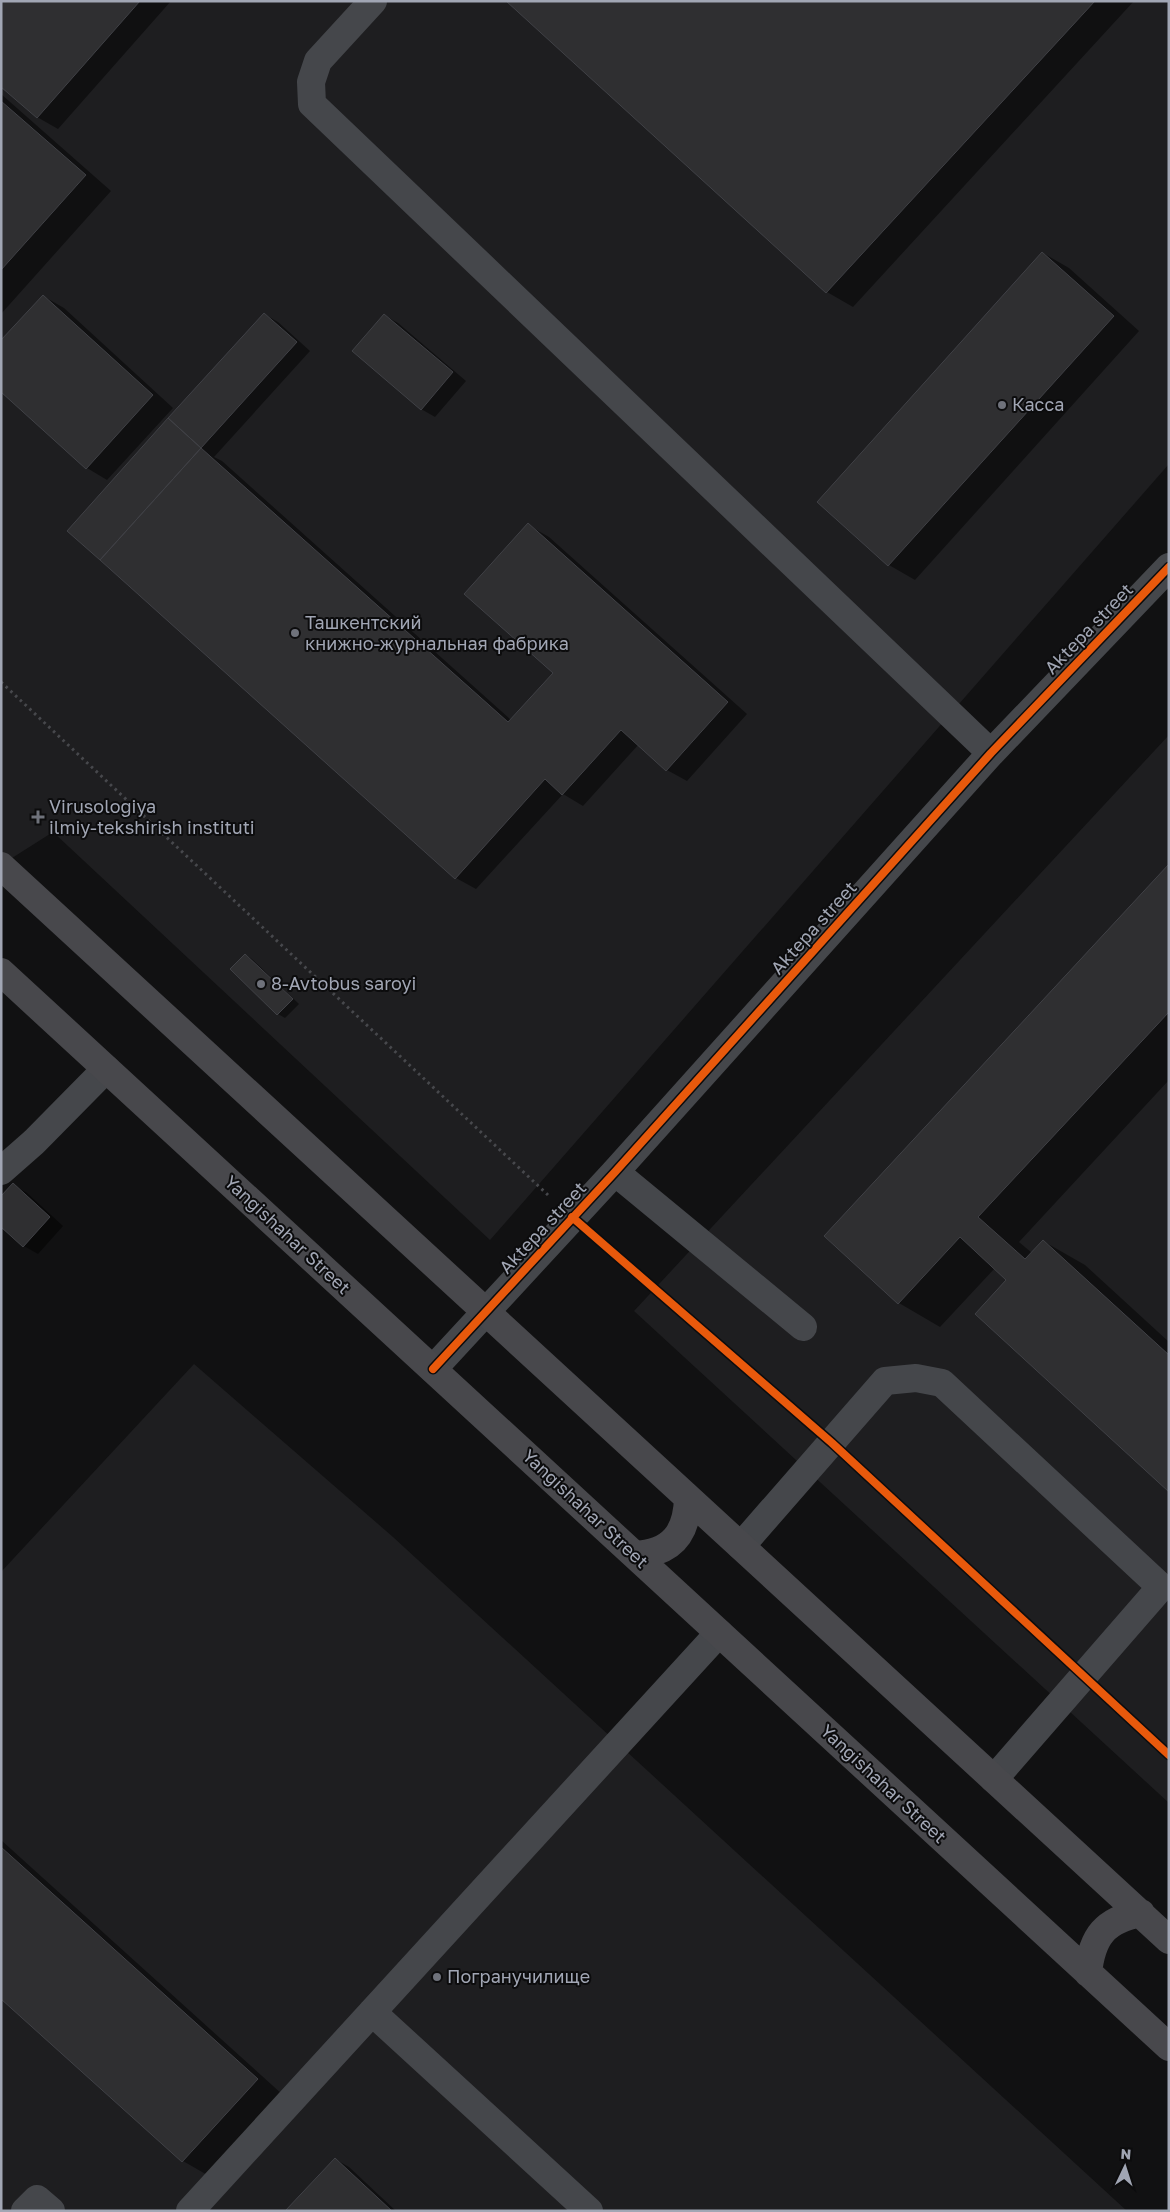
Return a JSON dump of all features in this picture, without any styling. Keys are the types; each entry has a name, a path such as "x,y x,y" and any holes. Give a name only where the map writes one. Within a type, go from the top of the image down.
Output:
{"main road":[{"path":"1,866 1168,1938"},
{"name":"Yangishahar Street","path":"1,972 1169,2047"},
{"path":"635,1555 655,1552 674,1541 686,1520 688,1498"},
{"path":"1088,1973 1093,1948 1103,1930 1120,1918 1141,1913"}],"street":[{"path":"374,1 318,61 312,82 312,104 991,753"},
{"name":"Aktepa street","path":"432,1369 615,1172 991,753 1169,567"},
{"path":"1,1171 34,1142 106,1069"},
{"path":"615,1172 803,1327"},
{"path":"741,1546 885,1382 916,1378 942,1383 1165,1590 994,1779"},
{"path":"190,2211 719,1633"},
{"path":"372,2012 589,2211"},
{"path":"25,2211 37,2199 51,2211"}],"path":[{"path":"1,682 572,1218"}],"shaded area":[{"path":"1,1 1169,1 1169,464 490,1240 53,832 1,865"},
{"path":"1169,735 1169,1803 634,1311"},
{"name":"Погранучилище","path":"194,1364 393,1537 1127,2211 1,2211 1,1572"}],"building":[{"path":"1,1 140,1 37,118 1,87"},
{"path":"506,1 1095,1 826,293"},
{"path":"1,101 86,175 1,270"},
{"path":"1042,252 1114,316 888,566 817,502"},
{"path":"43,295 153,395 86,469 1,392 1,340"},
{"path":"264,313 297,342 201,448 168,418"},
{"path":"384,314 453,372 421,410 352,351"},
{"path":"168,418 201,448 100,560 67,531"},
{"name":"Ташкентский книжно-журнальная фабрика","path":"201,448 508,722 553,673 464,594 528,523 728,702 666,771 621,730 562,795 545,779 455,879 100,560"},
{"path":"1169,864 1169,1012 978,1217 1025,1259 1043,1240 1169,1355 1169,1492 975,1314 1006,1280 960,1237 898,1304 824,1236"},
{"name":"8-Avtobus saroyi","path":"245,954 293,999 277,1015 230,969"},
{"path":"13,1183 50,1217 23,1247 1,1227 1,1196"},
{"path":"1,1847 258,2079 182,2162 1,1999"},
{"path":"335,2158 392,2211 285,2211"}],"cycle path":[{"path":"433,1369 615,1172 991,753 1169,567"},
{"path":"572,1217 832,1443 1169,1755"}],"place":[{"name":"Касса","path":"1002,405"},
{"name":"Ташкентский книжно-журнальная фабрика","path":"295,633"},
{"name":"Virusologiya ilmiy-tekshirish instituti","path":"38,817"},
{"name":"8-Avtobus saroyi","path":"261,984"},
{"name":"Погранучилище","path":"437,1977"}]}
